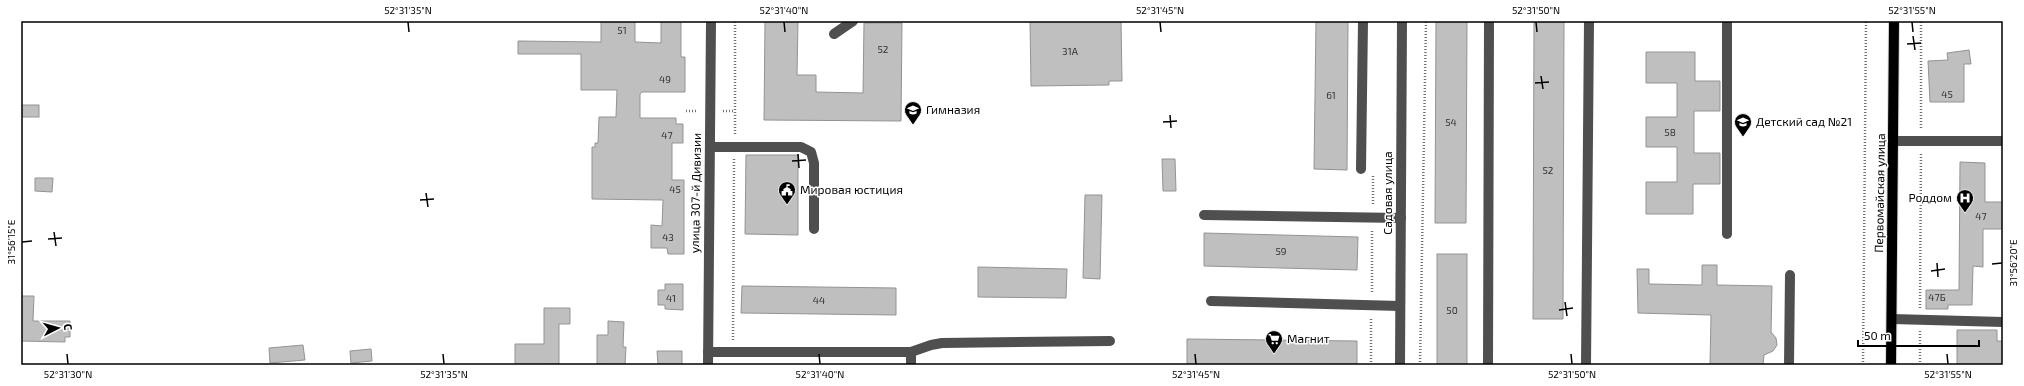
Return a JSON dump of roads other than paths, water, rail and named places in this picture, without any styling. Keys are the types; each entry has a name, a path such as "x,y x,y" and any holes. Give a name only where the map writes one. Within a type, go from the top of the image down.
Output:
{"main road":[{"name":"Первомайская улица","path":"1891,365 1894,21"}],"street":[{"name":"улица 307-й Дивизии","path":"708,365 712,21"},
{"path":"834,34 853,21"},
{"path":"1361,169 1363,21"},
{"name":"Садовая улица","path":"1400,365 1402,21"},
{"path":"1488,365 1489,21"},
{"path":"1586,365 1589,21"},
{"path":"1727,21 1727,234"},
{"path":"1893,141 2003,141"},
{"path":"710,147 801,148 810,152 814,163 814,229"},
{"path":"1204,215 1401,218"},
{"path":"1789,365 1790,275"},
{"path":"1211,302 1400,306"},
{"path":"1892,319 2003,322"},
{"path":"708,352 911,352 942,343 1110,341"},
{"path":"911,352 911,365"}],"place":[{"name":"Гимназия","path":"913,125"},
{"name":"Детский сад №21","path":"1743,137"},
{"name":"Мировая юстиция","path":"787,205"},
{"name":"Роддом","path":"1965,213"},
{"name":"Магнит","path":"1274,354"}]}
